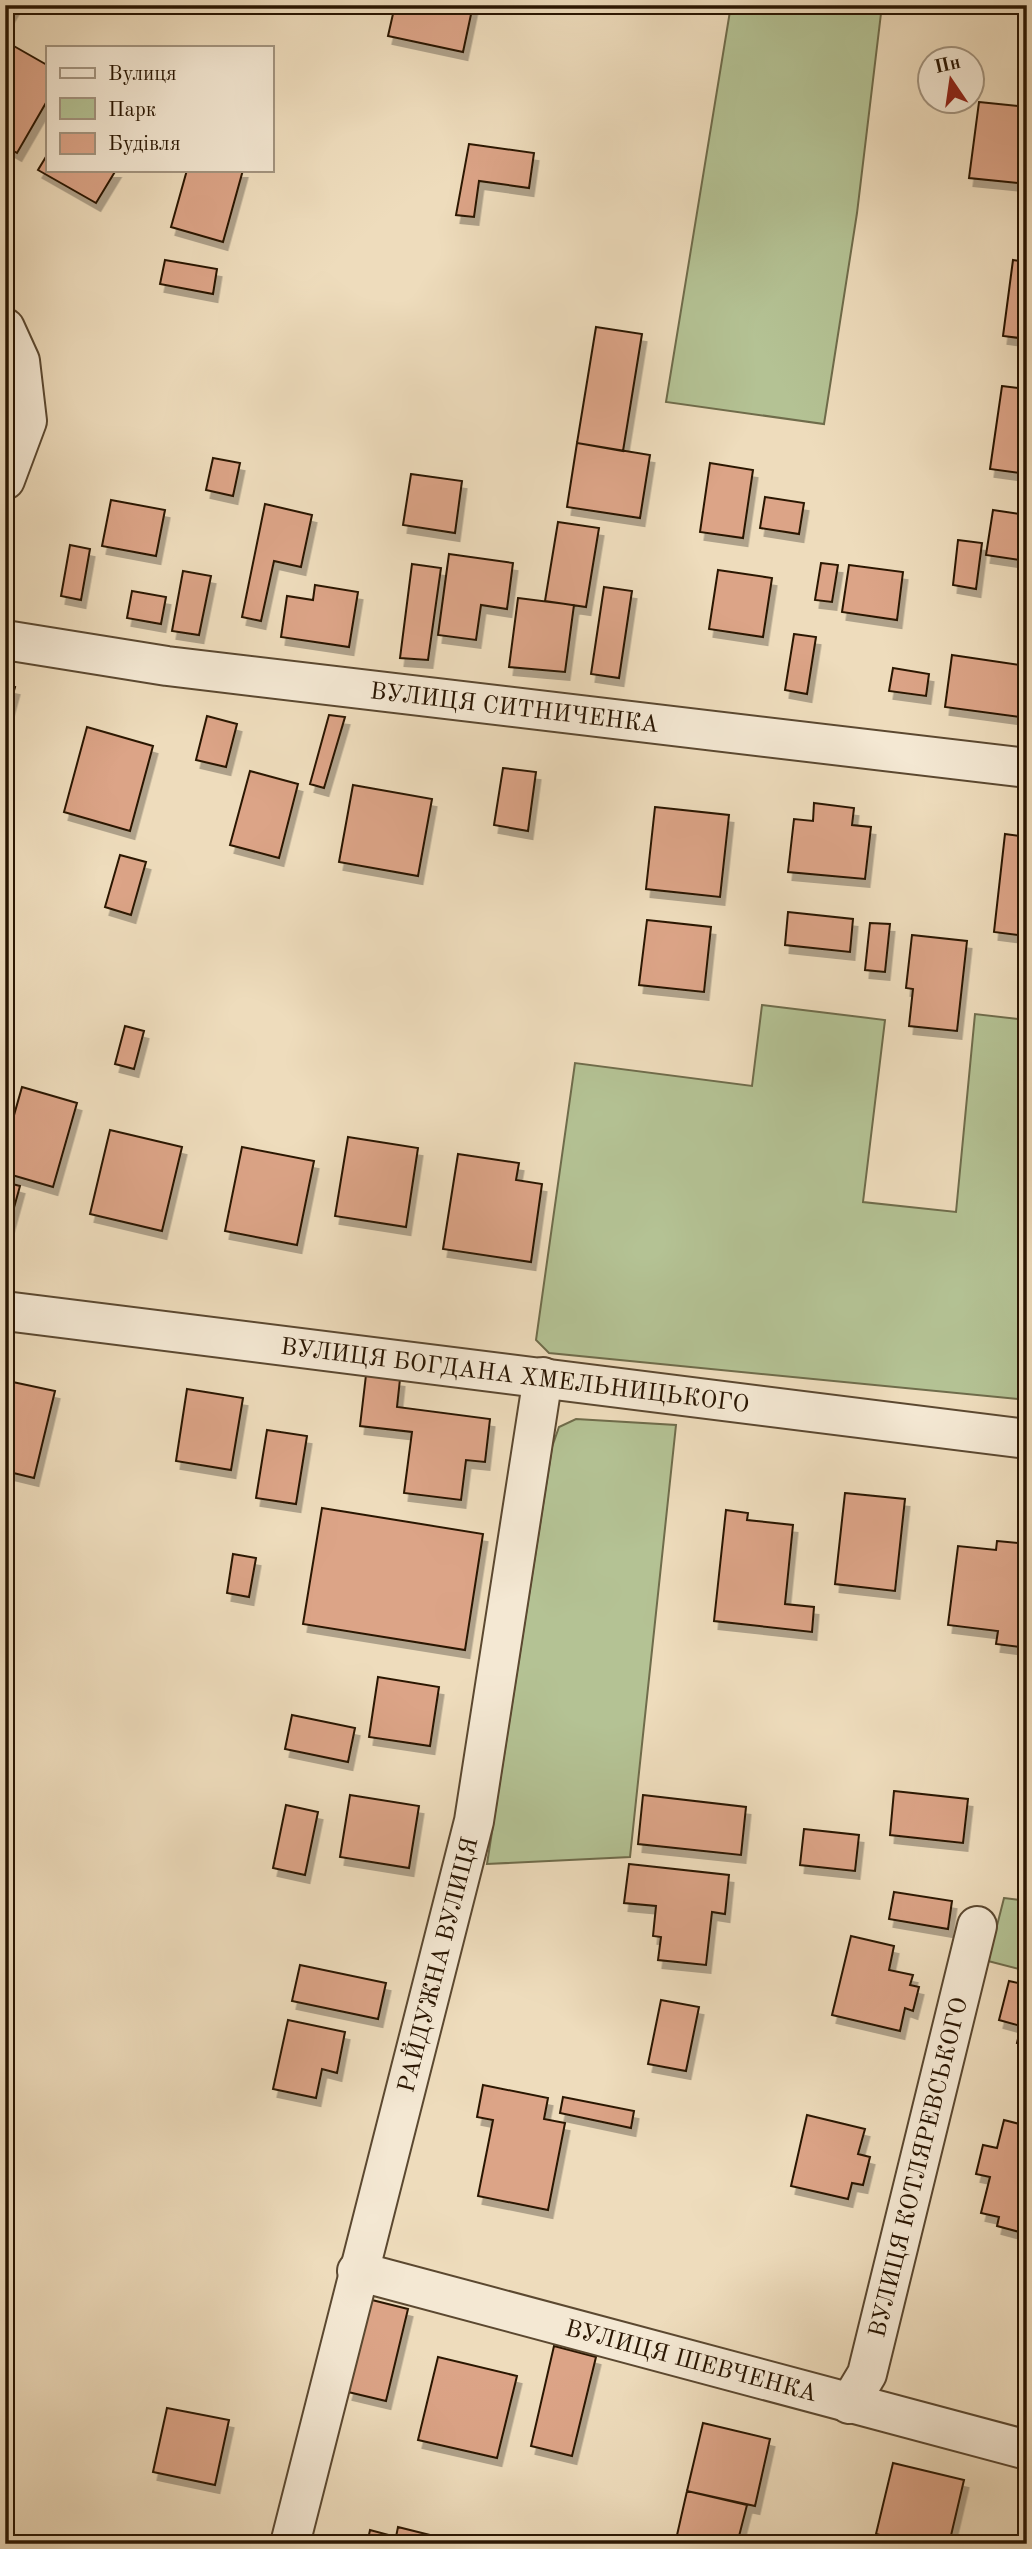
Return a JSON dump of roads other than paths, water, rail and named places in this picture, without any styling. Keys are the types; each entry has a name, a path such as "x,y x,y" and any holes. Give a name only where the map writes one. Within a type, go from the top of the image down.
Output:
{"street":[{"path":"5,328 20,361 27,421 5,480"},
{"name":"ВУЛИЦЯ СИТНИЧЕНКА","path":"5,640 167,666 1027,768"},
{"name":"ВУЛИЦЯ БОГДАНА ХМЕЛЬНИЦЬКОГО","path":"5,1311 1027,1438"},
{"name":"РАЙДУЖНА ВУЛИЦЯ","path":"290,2544 357,2271 474,1821 543,1377"},
{"name":"ВУЛИЦЯ КОТЛЯРЕВСЬКОГО","path":"849,2404 867,2374 977,1926"},
{"name":"ВУЛИЦЯ ШЕВЧЕНКА","path":"357,2271 1027,2450"}]}
